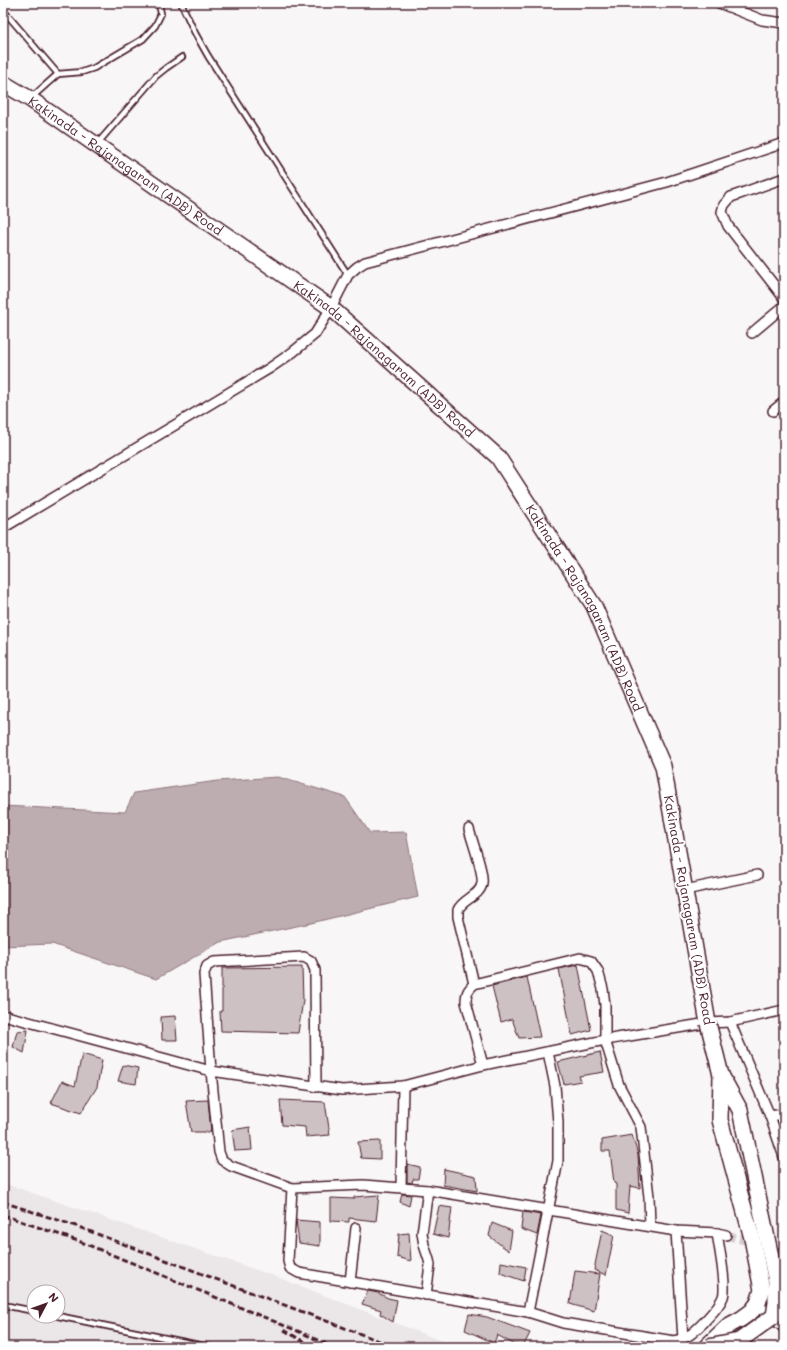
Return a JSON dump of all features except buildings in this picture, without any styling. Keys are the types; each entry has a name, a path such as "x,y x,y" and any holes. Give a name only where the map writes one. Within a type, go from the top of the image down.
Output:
{"main road":[{"name":"Kakinada - Rajanagaram (ADB) Road","path":"3,83 30,99 332,308 498,457 594,606 663,766 708,1023 721,1075 720,1120 752,1238 762,1290 758,1303"},
{"path":"721,1075 740,1110 742,1118 776,1281 776,1303 779,1320"},
{"path":"707,1347 728,1326 752,1311 758,1303 779,1320"},
{"path":"707,1347 739,1341 779,1320"}],"street":[{"path":"719,3 762,20 784,23"},
{"path":"3,528 270,368 293,352 315,334 332,308 348,275 356,267 365,262 667,182 784,143"},
{"path":"784,178 731,197 724,205 722,212 728,226 784,298"},
{"path":"752,333 784,306"},
{"path":"773,411 784,402"},
{"path":"469,829 482,876 482,884 477,893 458,910 458,916 474,984"},
{"path":"685,890 757,875"},
{"path":"292,1188 288,1261 290,1268 299,1274 528,1312 563,1323 674,1341 689,1336 717,1309 724,1296 721,1234 676,1231 428,1190 401,1187 363,1185 292,1188 231,1166 222,1160 219,1152 204,974 208,966 214,962 304,957 311,961 315,970 316,1087"},
{"path":"483,1065 466,1002 468,990 474,984 580,958 591,961 598,971 604,989 605,1040 619,1085 641,1127 649,1197 650,1226"},
{"path":"3,1015 211,1071 342,1090 403,1086 483,1065 605,1040 708,1023 730,1022 784,1010"},
{"path":"730,1022 770,1116 784,1157"},
{"path":"528,1312 558,1161 558,1122 555,1086 548,1052"},
{"path":"401,1187 403,1086"},
{"path":"770,1116 784,1114"},
{"path":"426,1295 430,1265 422,1233 428,1190"},
{"path":"350,1282 356,1228"},
{"path":"676,1231 683,1339"},
{"path":"763,1245 777,1254 784,1253"}],"lane":[{"path":"30,99 58,74 82,72 94,68 143,39 155,26 161,14 159,3"},
{"path":"181,3 208,56 348,275"},
{"path":"3,10 58,74"},
{"path":"96,145 156,76 182,57"},
{"path":"3,1305 26,1309"},
{"path":"66,1318 210,1347"}],"shaded area":[{"path":"278,777 345,797 370,833 406,832 418,897 311,923 220,942 156,979 52,944 3,946 3,806 125,812 134,793 217,781"},
{"path":"3,1183 277,1277 457,1347 3,1347"}],"tunnel":[{"path":"726,1235 756,1243"}],"railway":[{"path":"3,1202 76,1226 395,1347"},
{"path":"3,1215 81,1242 333,1347"},
{"path":"284,1330 313,1347"}]}
